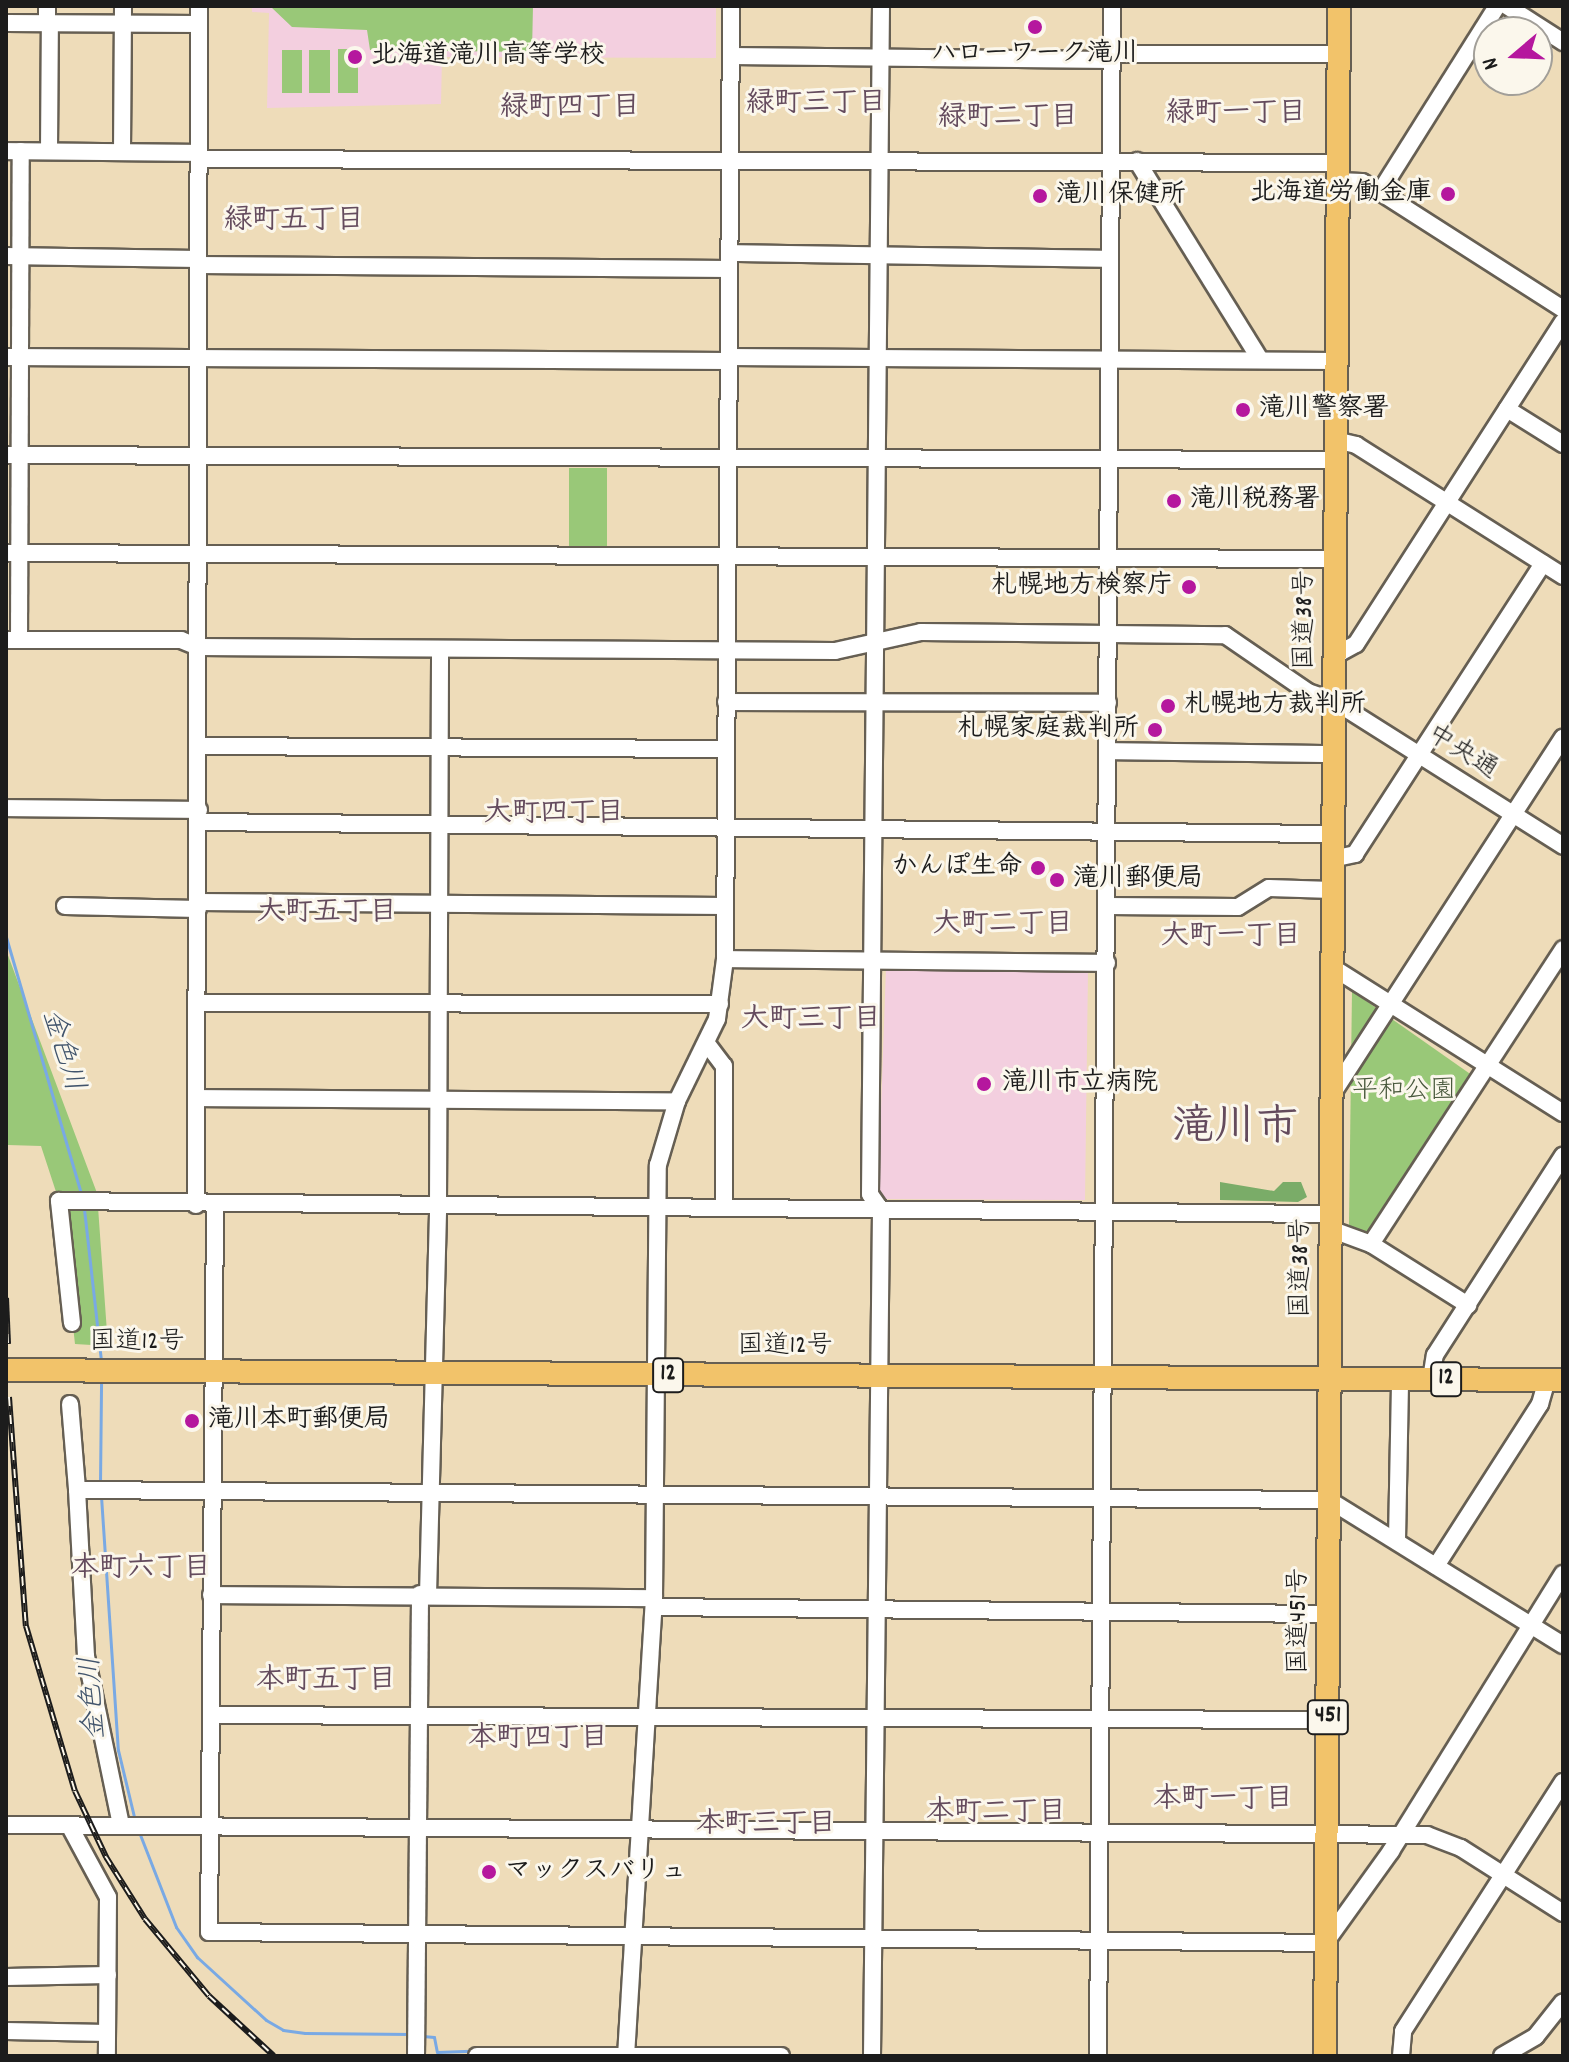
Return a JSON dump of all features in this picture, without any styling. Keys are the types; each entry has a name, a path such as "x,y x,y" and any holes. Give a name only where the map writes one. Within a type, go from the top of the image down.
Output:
{"highway":[{"name":"国道38号","path":"1329,1379 1339,6"},
{"name":"国道12号","path":"6,1370 1558,1378"},
{"name":"国道451号","path":"1325,2056 1329,1379"}],"street":[{"path":"122,152 123,6"},
{"path":"196,1205 200,746 196,555 199,6"},
{"path":"626,2056 654,1602 658,1165 677,1101 708,1045 720,1004 725,959 731,6"},
{"path":"872,2056 881,1210 870,1194 876,831 874,702 881,6"},
{"path":"1098,2056 1112,6"},
{"path":"1380,192 1497,6"},
{"path":"1507,6 1563,42"},
{"path":"48,17 49,151"},
{"path":"6,23 48,17 123,24 199,24"},
{"path":"731,56 1339,54"},
{"path":"12,640 14,151 199,156 1137,161 1337,172 1380,192 1563,309"},
{"path":"1137,161 1260,359"},
{"path":"14,256 198,262 1110,259"},
{"path":"1334,656 1356,644 1563,322"},
{"path":"14,357 877,357 1336,361"},
{"path":"1507,409 1563,444"},
{"path":"12,455 1110,459 1335,450 1356,445 1563,576"},
{"path":"13,553 728,558 876,554 1334,559"},
{"path":"1332,859 1355,854 1543,563"},
{"name":"中央通","path":"12,640 181,640 198,647 835,651 921,632 1225,635 1308,692 1334,701 1563,846"},
{"path":"416,2056 418,1715 438,1206 440,649"},
{"path":"726,702 1108,703"},
{"path":"1331,1096 1394,1004 1563,738"},
{"path":"200,746 726,749"},
{"path":"1108,751 1334,754"},
{"path":"6,808 439,824 1332,834"},
{"path":"1107,906 1238,907 1269,888 1332,890"},
{"path":"65,906 725,906"},
{"path":"1371,1244 1563,949"},
{"path":"725,959 1107,963"},
{"path":"1332,967 1563,1113"},
{"path":"197,1003 438,1001 720,1004"},
{"path":"708,1045 724,1066 724,1208"},
{"path":"197,1098 677,1101"},
{"path":"1431,1379 1435,1355 1563,1156"},
{"path":"72,1323 59,1201 215,1206 1104,1212 1330,1222 1468,1305"},
{"path":"215,1206 209,1932 875,1941 1325,1943 1346,1919 1563,1574"},
{"path":"1436,1566 1558,1378"},
{"path":"1397,1540 1400,1379"},
{"path":"70,1404 86,1656 121,1825"},
{"path":"77,1490 654,1492 1103,1500 1329,1500 1563,1645"},
{"path":"211,1595 424,1594 878,1608 1328,1614"},
{"path":"211,1715 1328,1720"},
{"path":"1401,2056 1403,2031 1563,1782"},
{"path":"6,1825 1398,1833 1445,1840 1563,1913"},
{"path":"69,1825 108,1897 107,2056"},
{"path":"6,1977 108,1975"},
{"path":"1513,2054 1542,2030 1563,2002"},
{"path":"6,2031 107,2033"},
{"path":"477,2056 781,2056"}],"shaded area":[{"name":"北海道滝川高等学校","path":"252,6 716,6 716,58 442,57 441,104 267,108 269,13 252,12"},
{"name":"滝川市立病院","path":"886,968 1088,971 1085,1200 883,1199 878,1194"}],"green space":[{"path":"255,6 533,6 532,52 370,50 367,30 292,27 271,7"},
{"path":"338,49 358,49 358,93 338,93"},
{"path":"282,50 302,50 302,93 282,93"},
{"path":"309,50 330,50 330,93 309,93"},
{"path":"569,468 607,468 607,547 569,547"},
{"path":"6,950 97,1193 108,1346 75,1344 59,1201 41,1146 8,1145"},
{"name":"平和公園","path":"1352,991 1476,1078 1372,1237 1349,1225"},
{"path":"1220,1182 1274,1191 1283,1182 1301,1182 1307,1197 1298,1202 1220,1200"}],"waterway":[{"name":"金色川","path":"6,937 81,1193"},
{"name":"金色川","path":"84,1209 101,1360"},
{"name":"金色川","path":"100,1484 101,1380"},
{"name":"金色川","path":"101,1496 118,1750 135,1821"},
{"name":"金色川","path":"139,1832 176,1927 197,1957 266,2020 283,2030 305,2033 411,2034"},
{"name":"金色川","path":"423,2036 434,2037 437,2052 471,2051"}],"railway":[{"path":"6,1298 8,1344"},
{"path":"9,1397 26,1626 75,1791 106,1857 145,1919 209,1996 274,2056"}],"place":[{"name":"ハローワーク滝川","path":"1035,27"},
{"name":"北海道滝川高等学校","path":"355,57"},
{"name":"北海道労働金庫","path":"1448,194"},
{"name":"滝川保健所","path":"1040,196"},
{"name":"滝川警察署","path":"1243,410"},
{"name":"滝川税務署","path":"1174,501"},
{"name":"札幌地方検察庁","path":"1189,587"},
{"name":"札幌地方裁判所","path":"1168,706"},
{"name":"札幌家庭裁判所","path":"1155,730"},
{"name":"かんぽ生命","path":"1038,868"},
{"name":"滝川郵便局","path":"1057,880"},
{"name":"滝川市立病院","path":"984,1084"},
{"name":"滝川本町郵便局","path":"192,1421"},
{"name":"マックスバリュ","path":"489,1872"}],"district":[{"name":"緑町三丁目","path":"816,105"},
{"name":"緑町四丁目","path":"570,109"},
{"name":"緑町一丁目","path":"1236,115"},
{"name":"緑町二丁目","path":"1008,119"},
{"name":"緑町五丁目","path":"294,222"},
{"name":"大町四丁目","path":"554,815"},
{"name":"大町五丁目","path":"327,914"},
{"name":"大町二丁目","path":"1003,926"},
{"name":"大町一丁目","path":"1231,938"},
{"name":"大町三丁目","path":"811,1021"},
{"name":"滝川市","path":"1235,1130"},
{"name":"本町六丁目","path":"141,1570"},
{"name":"本町五丁目","path":"326,1682"},
{"name":"本町四丁目","path":"538,1740"},
{"name":"本町一丁目","path":"1223,1801"},
{"name":"本町二丁目","path":"996,1814"},
{"name":"本町三丁目","path":"766,1826"}]}
